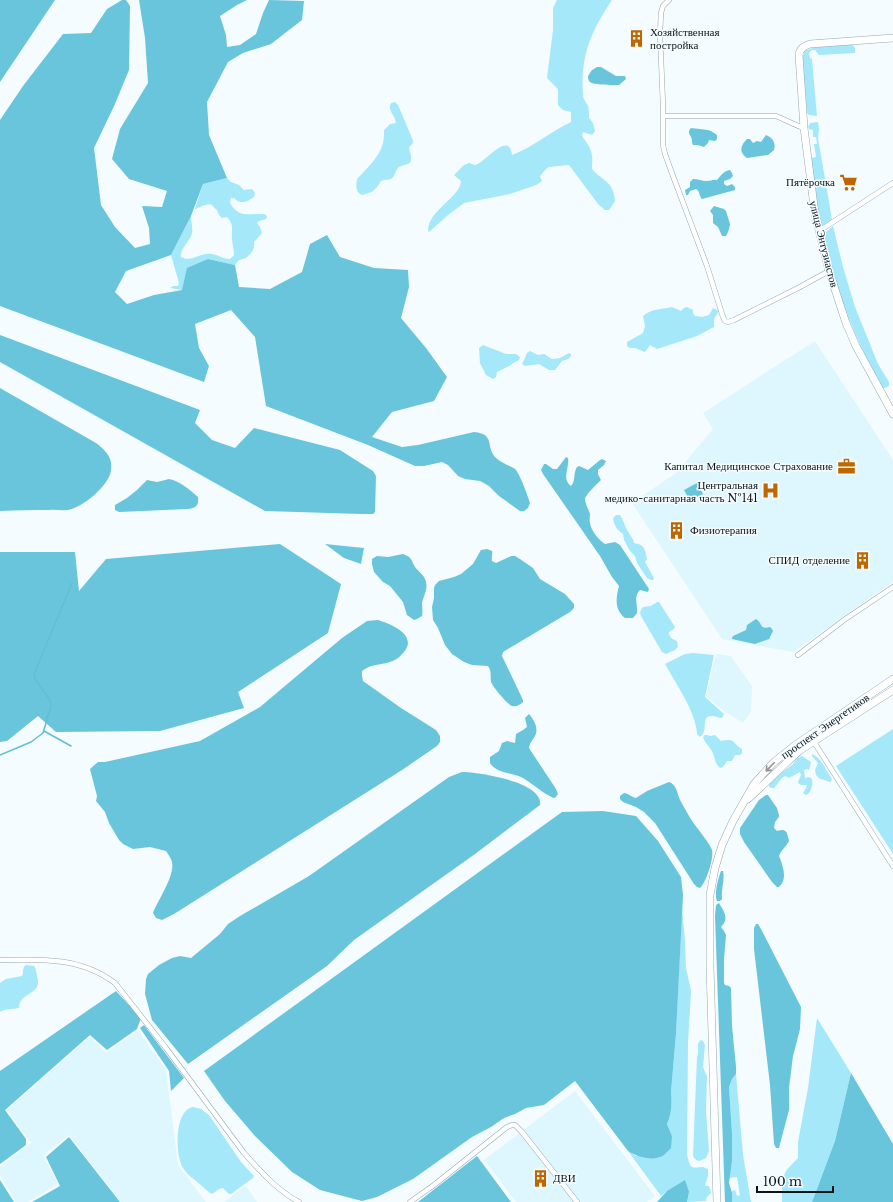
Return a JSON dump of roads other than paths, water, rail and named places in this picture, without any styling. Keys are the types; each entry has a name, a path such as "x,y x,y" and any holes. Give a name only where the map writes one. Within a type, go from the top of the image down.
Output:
{"main road":[{"name":"улица Энтузиастов","path":"893,38 810,44 803,47 799,55 804,128 815,214 829,270 846,323 856,346 893,414"},
{"name":"проспект Энергетиков","path":"717,1202 710,966 710,895 715,868 722,845 733,821 754,784 773,763 797,748 851,707 893,679"},
{"name":"проспект Энергетиков","path":"797,748 814,742 893,690"},
{"path":"875,691 880,699"},
{"path":"851,707 856,715"}],"street":[{"path":"669,0 663,6 661,13 660,34 663,145 707,266 723,317 728,322 734,320 798,288 829,270"},
{"path":"663,116 776,116 795,126 804,128"},
{"path":"819,231 893,183"},
{"path":"798,655 844,620 893,587"},
{"path":"814,742 893,866"},
{"path":"0,960 35,959 66,962 105,975 115,983 162,1042 244,1153 275,1184 299,1202"},
{"path":"410,1202 500,1132 512,1125 515,1125 522,1132 577,1202"}],"waterway":[{"path":"0,755 31,742 43,733 51,706 50,700 35,679 34,674 72,583"},
{"path":"44,731 71,746"}],"place":[{"name":"Хозяйственная постройка","path":"637,38"},
{"name":"Пятёрочка","path":"848,182"},
{"name":"Капитал Медицинское Страхование","path":"846,466"},
{"name":"Центральная медико-санитарная часть №141","path":"771,491"},
{"name":"Физиотерапия","path":"677,530"},
{"name":"СПИД отделение","path":"863,560"},
{"name":"ДВИ","path":"540,1178"}]}
